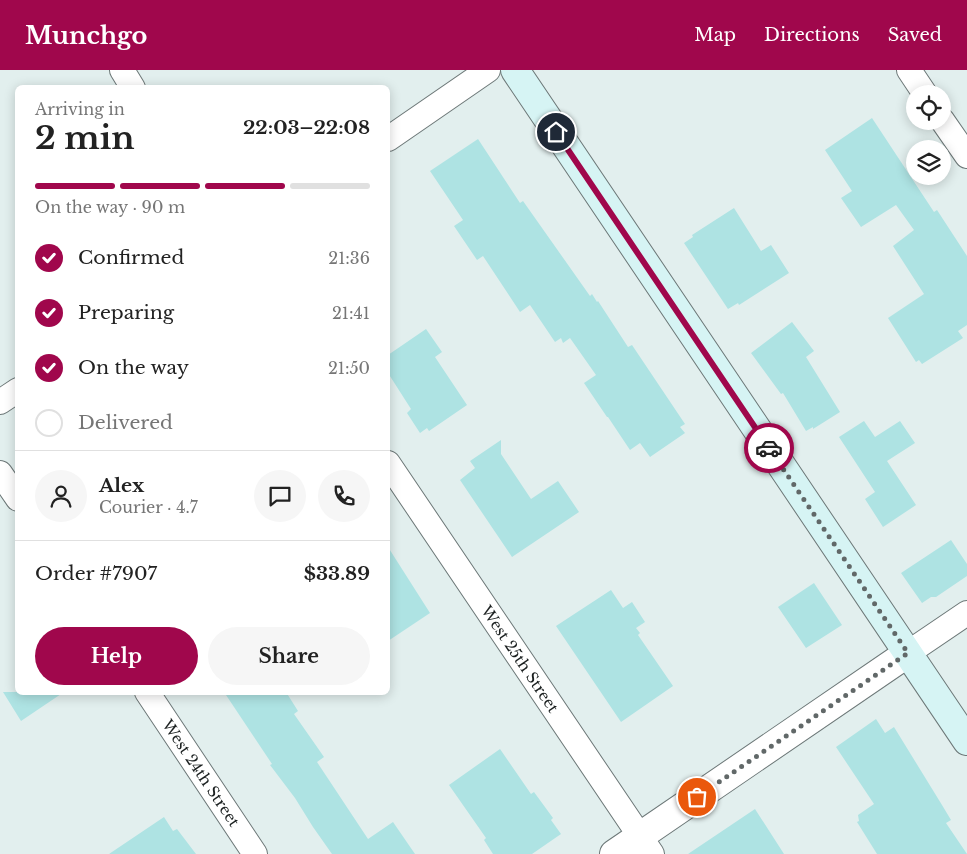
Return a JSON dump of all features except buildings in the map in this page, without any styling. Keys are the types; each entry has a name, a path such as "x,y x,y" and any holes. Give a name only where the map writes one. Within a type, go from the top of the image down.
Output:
{"main road":[{"path":"515,70 967,741"}],"street":[{"path":"122,70 132,85"},
{"path":"390,138 488,70"},
{"path":"909,70 919,85"},
{"path":"949,130 967,156"},
{"path":"0,402 15,392"},
{"name":"West 25th Street","path":"390,466 646,845"},
{"path":"0,473 15,495"},
{"path":"614,854 646,845 908,653 967,613"},
{"name":"West 24th Street","path":"149,695 255,854"}],"way so far":[{"path":"697,797 908,653 769,448"}],"route":[{"path":"556,132 769,448"}]}
